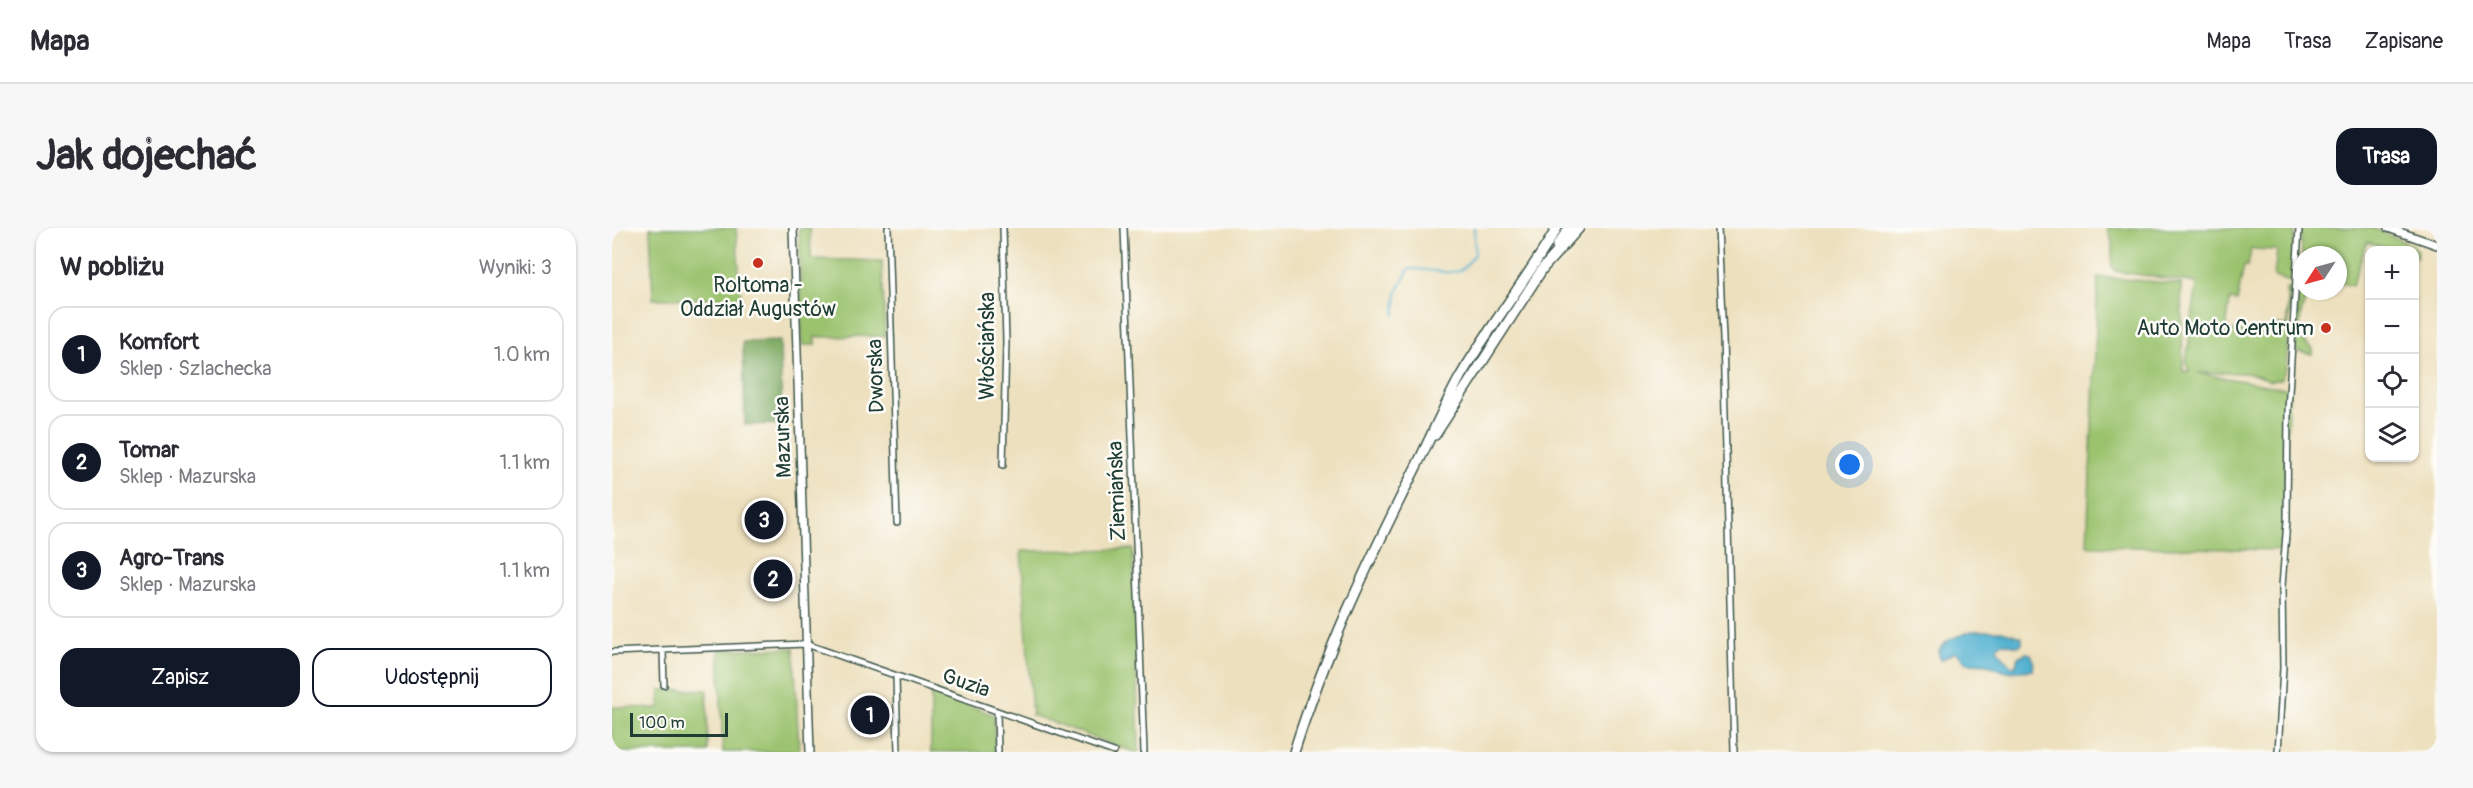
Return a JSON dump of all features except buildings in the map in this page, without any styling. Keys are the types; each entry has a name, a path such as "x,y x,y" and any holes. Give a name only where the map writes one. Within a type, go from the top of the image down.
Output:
{"highway":[{"path":"1294,752 1306,712 1381,534 1461,376 1557,228"},
{"path":"1542,254 1562,228"},
{"path":"1417,465 1569,228"},
{"path":"1543,268 1579,228"}],"main road":[{"name":"Mazurska","path":"794,228 810,752"},
{"path":"2388,228 2437,245"}],"street":[{"name":"Dworska","path":"888,228 897,523"},
{"name":"Włościańska","path":"1003,228 1006,342 1003,465"},
{"name":"Ziemiańska","path":"1124,228 1144,752"},
{"path":"1718,228 1724,338 1734,752"},
{"path":"2278,752 2283,668 2282,586 2287,451 2299,228"},
{"path":"612,652 806,644"},
{"name":"Guzia","path":"806,644 1114,752"},
{"path":"663,650 663,685"},
{"path":"896,676 898,752"},
{"path":"997,711 998,752"}],"green space":[{"path":"650,228 736,228 741,298 653,299"},
{"path":"799,228 810,228 811,259 882,261 885,336 815,337 815,345 802,345"},
{"path":"2107,228 2295,228 2290,282 2274,277 2277,250 2251,249 2248,266 2244,266 2237,301 2230,300 2226,330 2274,335 2276,325 2287,326 2288,296 2286,289 2291,289 2286,368 2281,379 2269,381 2245,373 2198,373 2289,389 2281,550 2087,546 2098,277 2181,284 2183,371 2189,372 2186,362 2197,283 2115,271 2112,267 2112,242"},
{"path":"2301,228 2372,228 2414,246 2380,246 2367,242 2352,286 2347,285 2347,246 2301,246"},
{"path":"2298,300 2304,300 2300,328 2303,340 2313,349 2313,354 2295,351"},
{"path":"780,341 782,424 745,425 743,342"},
{"path":"1133,549 1139,752 1032,715 1021,551"},
{"path":"794,648 799,752 723,752 719,650"},
{"path":"660,690 707,690 708,752 612,752 612,707 659,708"},
{"path":"931,691 994,715 995,752 931,752"}],"water":[{"path":"1972,631 2002,631 2022,637 2022,644 2018,646 2004,643 1998,645 1997,649 2011,666 2016,665 2018,657 2026,653 2031,654 2034,661 2033,670 2006,672 1987,664 1968,663 1955,652 1941,660 1939,654 1943,644 1954,637"}],"waterway":[{"path":"1395,315 1397,292 1409,269 1443,272 1462,269 1475,254 1474,228"}],"place":[{"name":"Roltoma - Oddział Augustów","path":"758,263"},
{"name":"Auto Moto Centrum","path":"2326,328"},
{"name":"Agro-Trans","path":"764,520"},
{"name":"Tomar","path":"773,579"},
{"name":"Komfort","path":"870,715"}]}
